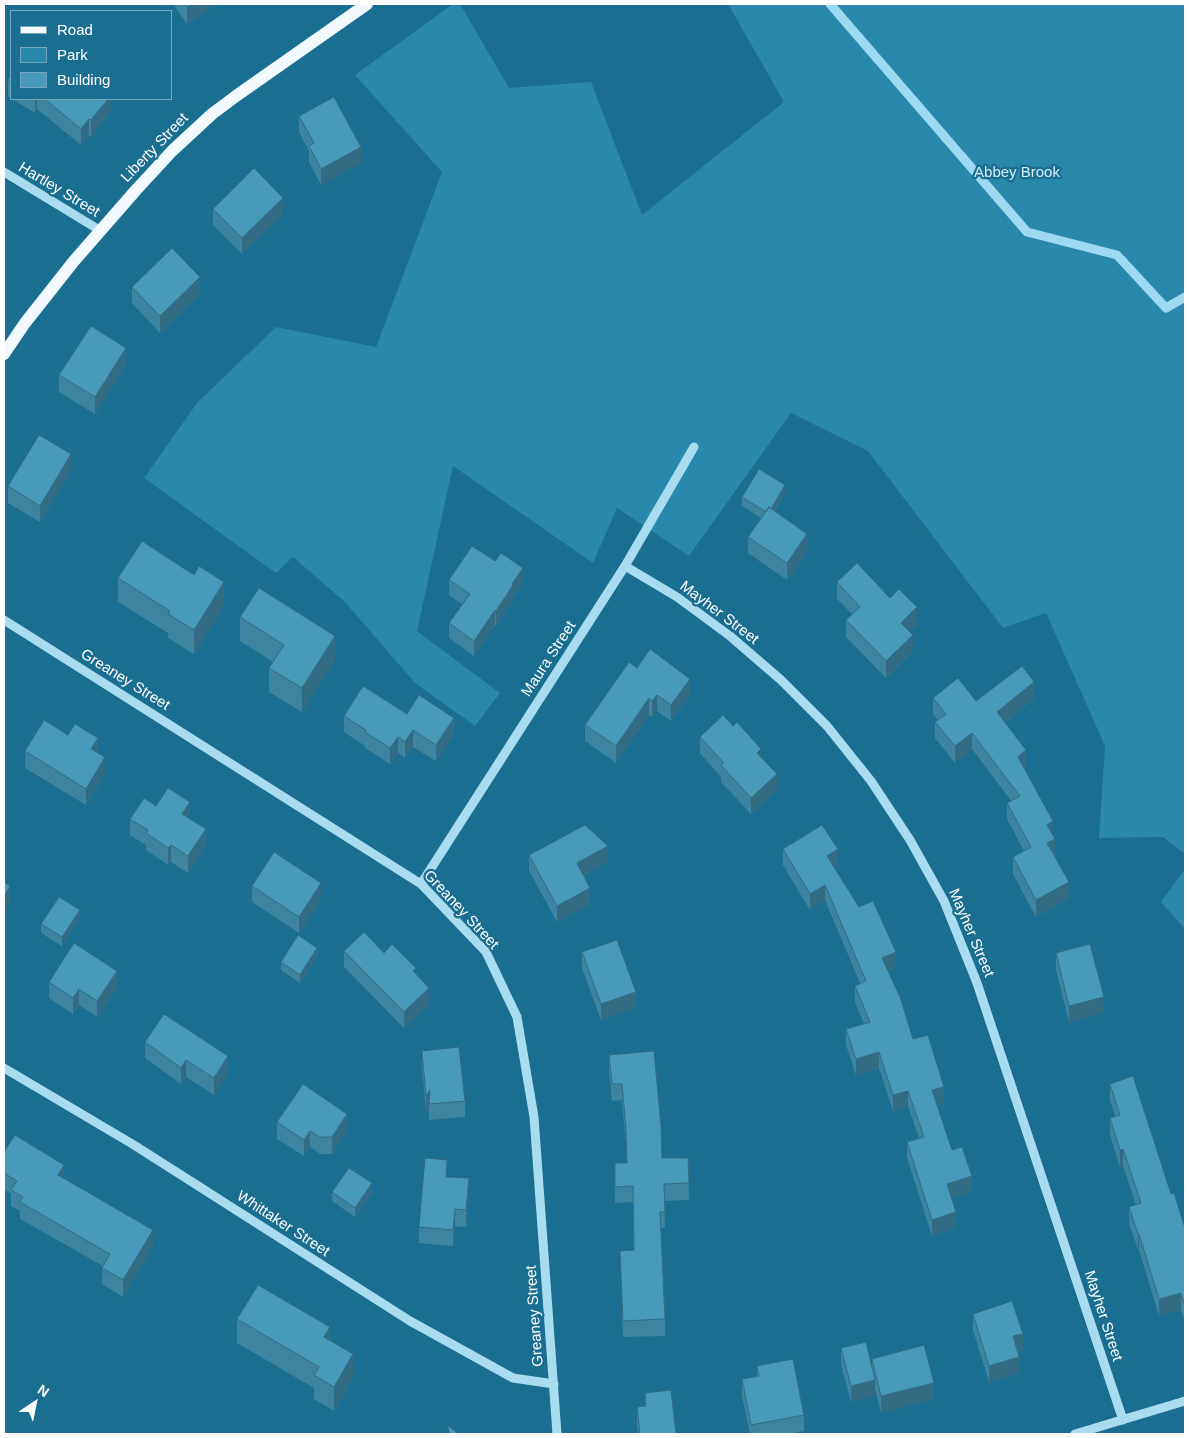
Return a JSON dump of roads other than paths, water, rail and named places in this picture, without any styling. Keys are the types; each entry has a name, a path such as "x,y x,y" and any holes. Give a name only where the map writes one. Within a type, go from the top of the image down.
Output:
{"main road":[{"name":"Liberty Street","path":"4,354 25,323 101,230 172,150 212,114 367,4"}],"street":[{"name":"Hartley Street","path":"4,172 101,230"},
{"name":"Maura Street","path":"422,884 625,566 694,447"},
{"name":"Mayher Street","path":"625,566 676,597 730,636 781,680 827,726 844,747 871,781 910,840 944,901 977,983 1123,1420"},
{"name":"Greaney Street","path":"4,620 422,884 486,952 517,1017 534,1117 557,1434"},
{"name":"Whittaker Street","path":"4,1068 134,1145 410,1321 514,1378 554,1384"},
{"path":"1075,1434 1185,1401"}],"waterway":[{"name":"Abbey Brook","path":"830,4 1027,232 1117,255 1166,308 1185,297"}]}
